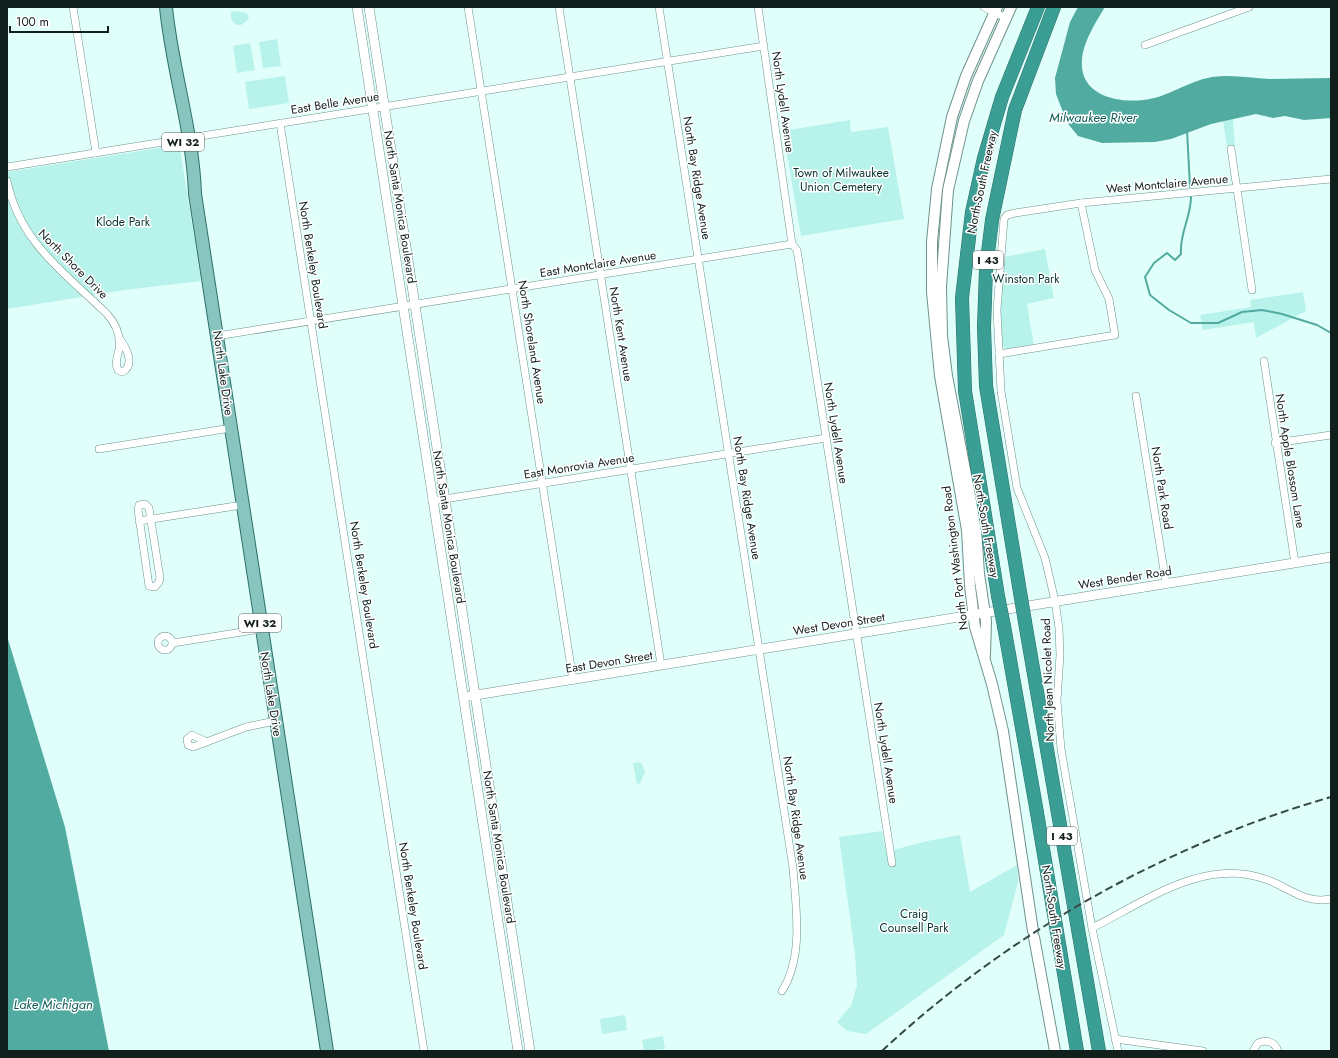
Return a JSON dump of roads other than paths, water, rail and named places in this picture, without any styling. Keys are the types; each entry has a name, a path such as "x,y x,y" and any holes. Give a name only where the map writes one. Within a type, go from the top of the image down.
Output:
{"highway":[{"name":"North-South Freeway","path":"1038,7 1002,96 984,158 972,212 962,298 966,398 998,596 1036,806 1076,1051"},
{"name":"North-South Freeway","path":"1054,7 1015,110 992,220 986,269 984,327 986,386 1099,1051"}],"main road":[{"name":"North Lake Drive","path":"166,7 327,1051"},
{"name":"North Port Washington Road","path":"979,613 976,527 947,376 942,336 941,287 948,190 958,144 974,92 1011,7"},
{"name":"North Port Washington Road","path":"996,10 966,76 952,117 937,189 932,242 932,292 937,355 965,515 985,661 1008,758 1033,934 1055,1051"}],"street":[{"path":"73,7 96,153"},
{"name":"North Santa Monica Boulevard","path":"357,7 518,1051"},
{"name":"North Santa Monica Boulevard","path":"369,7 530,1051"},
{"name":"North Shoreland Avenue","path":"468,7 573,680"},
{"name":"North Kent Avenue","path":"560,7 661,665"},
{"name":"North Bay Ridge Avenue","path":"659,7 793,868 796,903 796,942 790,978 782,991"},
{"name":"North Lydell Avenue","path":"758,7 792,244 797,250 892,863"},
{"path":"984,7 996,10 1006,18"},
{"path":"1145,45 1246,7"},
{"name":"East Belle Avenue","path":"7,167 764,46"},
{"name":"North Berkeley Boulevard","path":"280,123 424,1051"},
{"path":"1231,149 1252,290"},
{"name":"West Montclaire Avenue","path":"1006,216 1015,213 1082,203 1331,179"},
{"name":"North Shore Drive","path":"7,181 11,197 24,228 36,245 107,314 115,324 119,338"},
{"path":"999,354 1115,335 1109,299 1095,270 1082,203"},
{"name":"North Jean Nicolet Road","path":"1006,216 1003,230 998,289 999,354 1002,391 1017,488 1045,558 1055,602 1060,635 1058,701 1061,748 1092,928 1118,1051"},
{"path":"698,258 792,244"},
{"name":"East Montclaire Avenue","path":"217,336 698,258"},
{"name":"North Apple Blossom Lane","path":"1264,361 1275,443 1295,563"},
{"name":"North Park Road","path":"1136,396 1166,583"},
{"path":"100,449 230,428"},
{"path":"1275,443 1331,435"},
{"name":"East Monrovia Avenue","path":"432,501 826,438"},
{"path":"141,504 147,506 150,519 160,578 156,587 149,586 139,521 138,510 141,504"},
{"path":"139,521 242,505"},
{"name":"West Bender Road","path":"923,622 1331,557"},
{"name":"West Devon Street","path":"759,649 923,622"},
{"path":"173,643 261,629"},
{"name":"East Devon Street","path":"463,697 759,649"},
{"path":"207,742 246,727 275,721"},
{"path":"1092,928 1174,886 1204,876 1235,872 1266,879 1301,897 1314,900 1331,899"},
{"path":"1116,1040 1203,1051"},
{"path":"1253,1051 1258,1043 1267,1041 1275,1045 1278,1051"}],"water":[{"name":"Milwaukee River","path":"1078,7 1105,7 1087,39 1082,60 1083,72 1086,81 1101,94 1121,100 1132,101 1152,99 1194,82 1219,76 1270,79 1331,78 1331,118 1304,120 1285,116 1273,118 1256,114 1211,124 1171,139 1155,142 1102,143 1078,136 1069,125 1061,107 1056,94 1055,78 1070,22"},
{"name":"Lake Michigan","path":"7,636 65,827 109,1051 7,1051"}],"waterway":[{"path":"1187,130 1190,187"},
{"path":"1191,197 1182,240 1181,254 1175,260 1167,253 1154,263 1145,277 1150,295 1169,310 1191,323 1218,323 1242,312 1262,310 1282,314 1317,325 1331,333"}],"railway":[{"path":"882,1051 930,1008 982,969 1036,932 1092,898 1150,867 1209,840 1270,817 1331,797"}],"park label":[{"name":"Town of Milwaukee Union Cemetery","path":"841,180"},
{"name":"Klode Park","path":"123,222"},
{"name":"Winston Park","path":"1026,279"},
{"name":"Craig Counsell Park","path":"914,921"}]}
